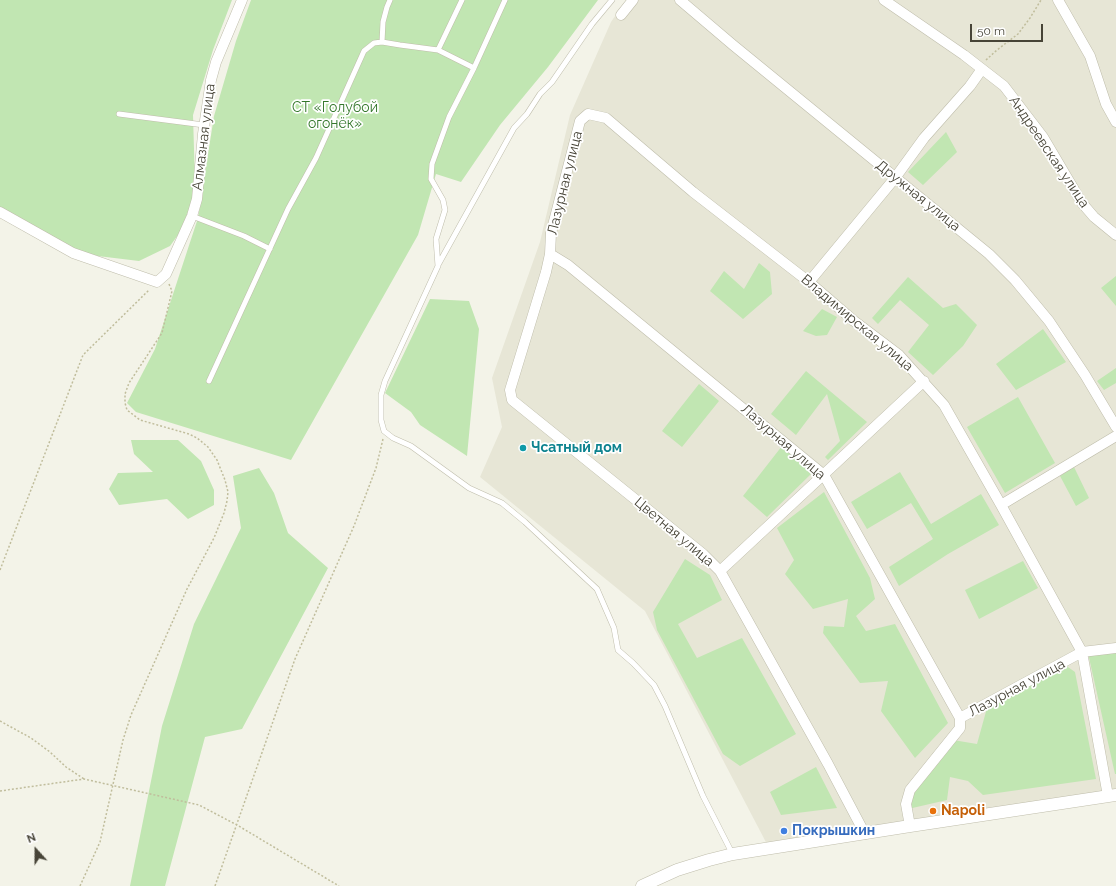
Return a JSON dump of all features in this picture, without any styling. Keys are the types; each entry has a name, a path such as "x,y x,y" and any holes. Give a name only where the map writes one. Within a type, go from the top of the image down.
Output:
{"street":[{"name":"Алмазная улица","path":"166,274 192,216 197,199 204,125 211,80 216,62 242,0"},
{"path":"621,15 633,0"},
{"name":"Дружная улица","path":"680,0 989,254 1015,280 1049,321 1085,375 1116,428"},
{"name":"Андреевская улица","path":"884,0 964,55 1004,86 1043,137 1082,203 1094,217 1116,235"},
{"path":"1058,0 1090,56 1106,104 1116,122"},
{"path":"809,282 895,178 924,138 970,86 982,69"},
{"name":"Лазурная улица","path":"588,114 580,121 551,233 550,254 568,264 824,475 960,718 1082,652"},
{"name":"Владимирская улица","path":"588,114 606,118 694,192 809,282 854,321 899,355 944,405 1082,652 1112,796"},
{"path":"0,212 73,253 157,282 166,274"},
{"name":"Цветная улица","path":"550,254 546,272 510,390 512,400 703,554 720,571 828,764 865,834"},
{"path":"720,571 924,381"},
{"path":"1001,505 1116,436"},
{"path":"1082,652 1116,648"},
{"path":"910,826 906,804 910,790 960,728 960,718"},
{"path":"642,886 677,870 733,854 1112,796"}],"lane":[{"path":"382,42 383,22 390,0"},
{"path":"438,50 462,0"},
{"path":"438,266 436,240 445,210 443,200 431,179 432,164 449,118 505,0"},
{"path":"612,0 592,24 552,82 540,94 527,114 514,128 438,266 385,381 381,395 381,420 384,431 394,438 411,446 469,488 502,503 530,526 598,589 614,628 618,650 654,685 665,706 703,796 733,854"},
{"path":"209,381 288,209 316,158 364,51 374,43 382,42 438,50 474,68"},
{"path":"119,114 204,125"},
{"path":"192,216 244,236 270,249"}],"path":[{"path":"982,69 988,58 1018,34 1041,0"},
{"path":"80,886 100,842 123,740 131,715 188,589 214,538 227,501 228,492 225,480 208,447 197,438 189,434 140,420 127,410 125,403 125,394 129,383 162,333 172,290 166,274"},
{"path":"0,570 83,355 157,282"},
{"path":"215,886 295,659 354,526 376,468 384,431"},
{"path":"0,722 31,738 84,780"},
{"path":"0,791 84,780 199,805 237,825 339,886"}],"shaded area":[{"path":"626,0 1116,0 1116,789 769,848 645,611 480,477 502,427 492,378 540,242 570,115 611,22"}],"green space":[{"path":"0,0 232,0 213,50 193,115 195,183 191,208 183,228 170,246 139,261 73,253 0,212"},
{"name":"СТ «Голубой огонёк»","path":"251,0 598,0 548,67 500,125 461,182 436,174 418,235 291,460 136,412 127,403 155,349 198,218 214,116 236,41"},
{"path":"946,132 957,152 923,185 908,172"},
{"path":"759,263 770,272 772,294 743,319 710,291 724,271 744,289"},
{"path":"1116,276 1116,306 1101,288"},
{"path":"908,277 943,308 956,304 977,325 963,346 933,375 908,352 929,325 900,300 878,324 872,318"},
{"path":"430,299 469,301 479,329 467,456 420,425 411,412 385,393"},
{"path":"822,309 837,317 827,335 816,336 803,331"},
{"path":"1043,329 1066,362 1016,390 996,364"},
{"path":"1116,368 1116,383 1104,390 1097,381"},
{"path":"806,371 867,422 828,460 825,457 840,441 827,394 796,435 771,414"},
{"path":"699,384 719,401 682,447 662,431"},
{"path":"1018,397 1055,463 1005,493 967,427"},
{"path":"131,440 178,440 201,461 214,490 214,505 188,519 167,499 119,505 109,489 118,473 153,472 134,454"},
{"path":"782,446 811,474 767,517 743,496"},
{"path":"1074,467 1089,498 1076,506 1060,476"},
{"path":"259,468 274,493 288,533 328,568 242,729 205,737 165,886 130,886 162,726 194,624 241,528 233,476"},
{"path":"900,472 931,524 981,494 999,525 948,554 899,586 889,567 933,539 911,503 867,529 851,502"},
{"path":"824,492 870,578 875,599 856,616 866,631 895,624 948,723 915,758 881,711 888,681 860,683 823,633 824,626 844,627 848,599 813,609 785,574 794,560 777,528"},
{"path":"685,559 710,575 722,600 678,624 697,658 742,638 796,734 740,766 723,754 657,630 653,612"},
{"path":"1023,561 1038,588 979,619 965,590"},
{"path":"1116,650 1116,774 1115,774 1088,653"},
{"path":"1065,665 1075,672 1096,779 983,795 968,781 950,777 947,800 908,809 911,789 953,740 977,744 987,708"},
{"path":"816,767 837,808 781,815 770,792"}],"place":[{"name":"Чсатный дом","path":"523,448"},
{"name":"Napoli","path":"933,811"},
{"name":"Покрышкин","path":"784,831"}]}
